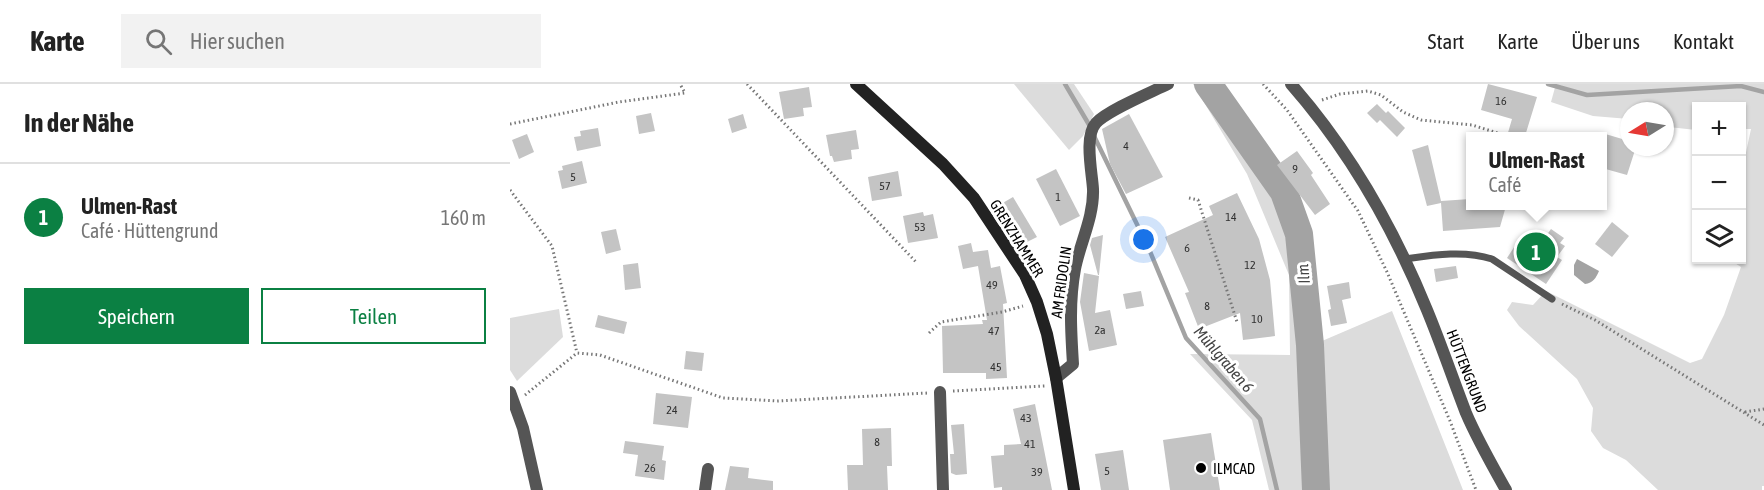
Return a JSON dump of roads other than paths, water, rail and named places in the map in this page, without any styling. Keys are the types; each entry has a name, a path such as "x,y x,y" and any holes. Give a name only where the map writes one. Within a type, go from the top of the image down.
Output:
{"main road":[{"name":"GRENZHAMMER","path":"856,84 943,164 974,198 1025,275 1037,302 1056,378 1074,490"}],"street":[{"name":"AM FRIDOLIN","path":"1056,378 1073,364 1070,313 1072,290 1082,242 1093,206 1090,135 1096,123 1116,110 1168,84"},
{"name":"HÜTTENGRUND","path":"1291,84 1336,141 1371,196 1405,259 1467,415 1506,490"},
{"path":"940,392 942,490"},
{"path":"512,397 537,490"},
{"path":"705,490 708,469"}],"lane":[{"path":"1405,259 1442,254 1484,256 1552,299"}],"waterway":[{"name":"Mühlgraben 6","path":"1065,84 1091,128"},
{"name":"Ilm","path":"1208,84 1284,192 1299,234 1310,345 1316,490"},
{"path":"1548,84 1587,95 1741,86 1764,92"},
{"name":"Mühlgraben 6","path":"1094,136 1149,249 1186,338 1260,419 1277,490"}],"place":[{"name":"Ulmen-Rast","path":"1536,252"},
{"name":"ILMCAD","path":"1201,468"}]}
